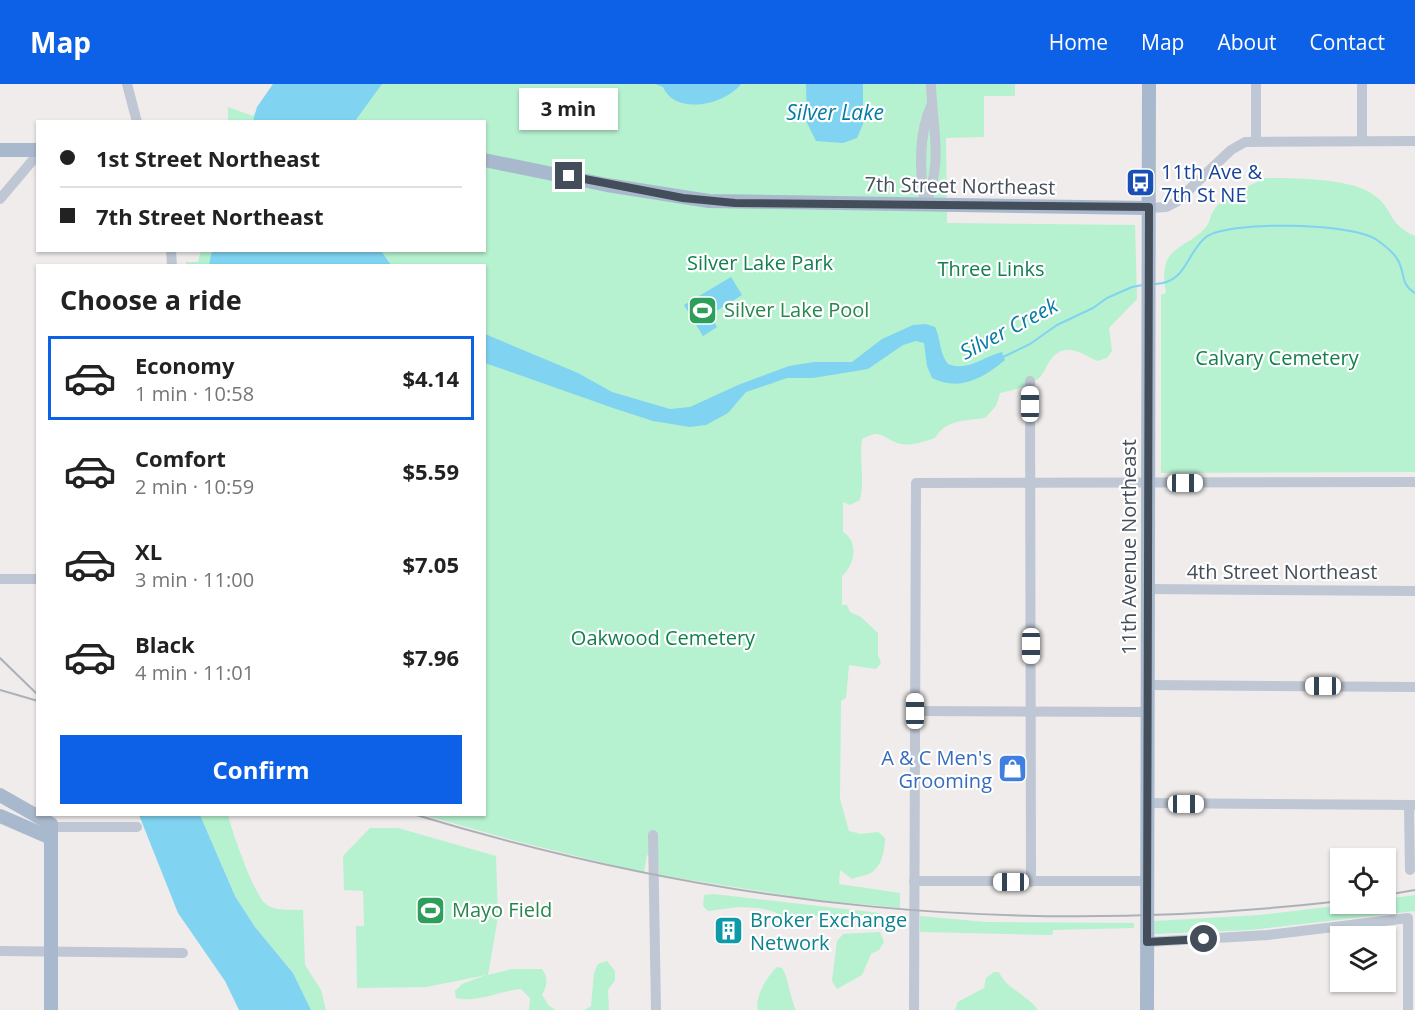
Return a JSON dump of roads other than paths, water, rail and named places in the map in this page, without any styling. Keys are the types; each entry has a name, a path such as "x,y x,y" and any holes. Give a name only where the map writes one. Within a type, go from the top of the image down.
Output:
{"main road":[{"name":"11th Avenue Northeast","path":"1147,1010 1149,84"},
{"path":"0,150 36,152"},
{"name":"7th Street Northeast","path":"486,160 607,185 709,201 1149,207"},
{"path":"0,795 51,826"},
{"path":"22,809 36,806"},
{"path":"0,816 51,826"},
{"path":"51,826 51,1010"}],"street":[{"path":"128,84 137,120"},
{"path":"925,205 922,187 923,137 925,118 931,106 931,84"},
{"path":"1256,84 1256,141"},
{"path":"1362,84 1362,141"},
{"name":"7th Street Northeast","path":"1149,207 1166,207 1176,202 1231,150 1245,142 1415,141"},
{"path":"0,199 36,154"},
{"path":"1030,381 1031,882"},
{"path":"914,1010 916,483 1415,482"},
{"path":"0,579 36,579"},
{"name":"4th Street Northeast","path":"1148,589 1415,591"},
{"path":"1149,685 1415,687"},
{"path":"915,711 1148,712"},
{"path":"1148,803 1412,805 1410,870"},
{"path":"51,826 137,827"},
{"path":"653,835 656,1010"},
{"path":"914,880 1147,881"},
{"path":"1147,942 1268,935 1408,918 1408,1010"},
{"path":"0,951 183,952"}],"water":[{"path":"273,84 382,84 356,120 253,120 257,107"},
{"name":"Silver Lake","path":"655,84 741,84 734,91 712,102 689,104 678,102 669,96 663,87"},
{"name":"Silver Lake","path":"806,84 863,84 863,124 857,138 843,143 816,141 807,123"},
{"path":"212,252 382,252 390,264 209,264"},
{"name":"Silver Lake Pool","path":"731,277 742,295 710,315 717,327 703,336 684,305"},
{"path":"926,324 935,327 948,364 969,365 1002,352 1005,360 971,381 952,384 942,382 932,378 927,366 924,343 916,341 903,345 868,369 813,378 787,378 746,392 728,413 706,425 690,427 653,421 486,363 486,334 578,373 612,392 670,409 690,407 738,385 789,366 814,362 852,362 882,339 913,325"},
{"path":"139,816 200,816 235,896 255,927 293,973 311,1010 239,1010 225,981 178,913"}],"waterway":[{"name":"Silver Creek","path":"1155,284 1166,282 1180,273 1206,237 1239,228 1292,226 1344,230 1364,234 1377,240 1397,259 1407,287 1415,293"},
{"name":"Silver Creek","path":"1003,357 1030,344 1057,325 1093,308 1107,298 1132,287 1143,285"}],"railway":[{"path":"0,658 36,693"},
{"path":"0,690 36,700"},
{"path":"420,816 528,846 643,872 758,893 872,907 988,915 1104,916 1222,912 1330,902"},
{"path":"1396,893 1415,890"}],"place":[{"name":"11th Ave & 7th St NE","path":"1140,183"},
{"name":"Silver Lake Pool","path":"703,310"},
{"name":"A & C Men's Grooming","path":"1013,769"},
{"name":"Mayo Field","path":"431,910"},
{"name":"Broker Exchange Network","path":"729,931"}],"park label":[{"name":"Silver Lake Park","path":"760,263"},
{"name":"Three Links","path":"991,269"},
{"name":"Calvary Cemetery","path":"1277,358"},
{"name":"Oakwood Cemetery","path":"663,638"}]}
